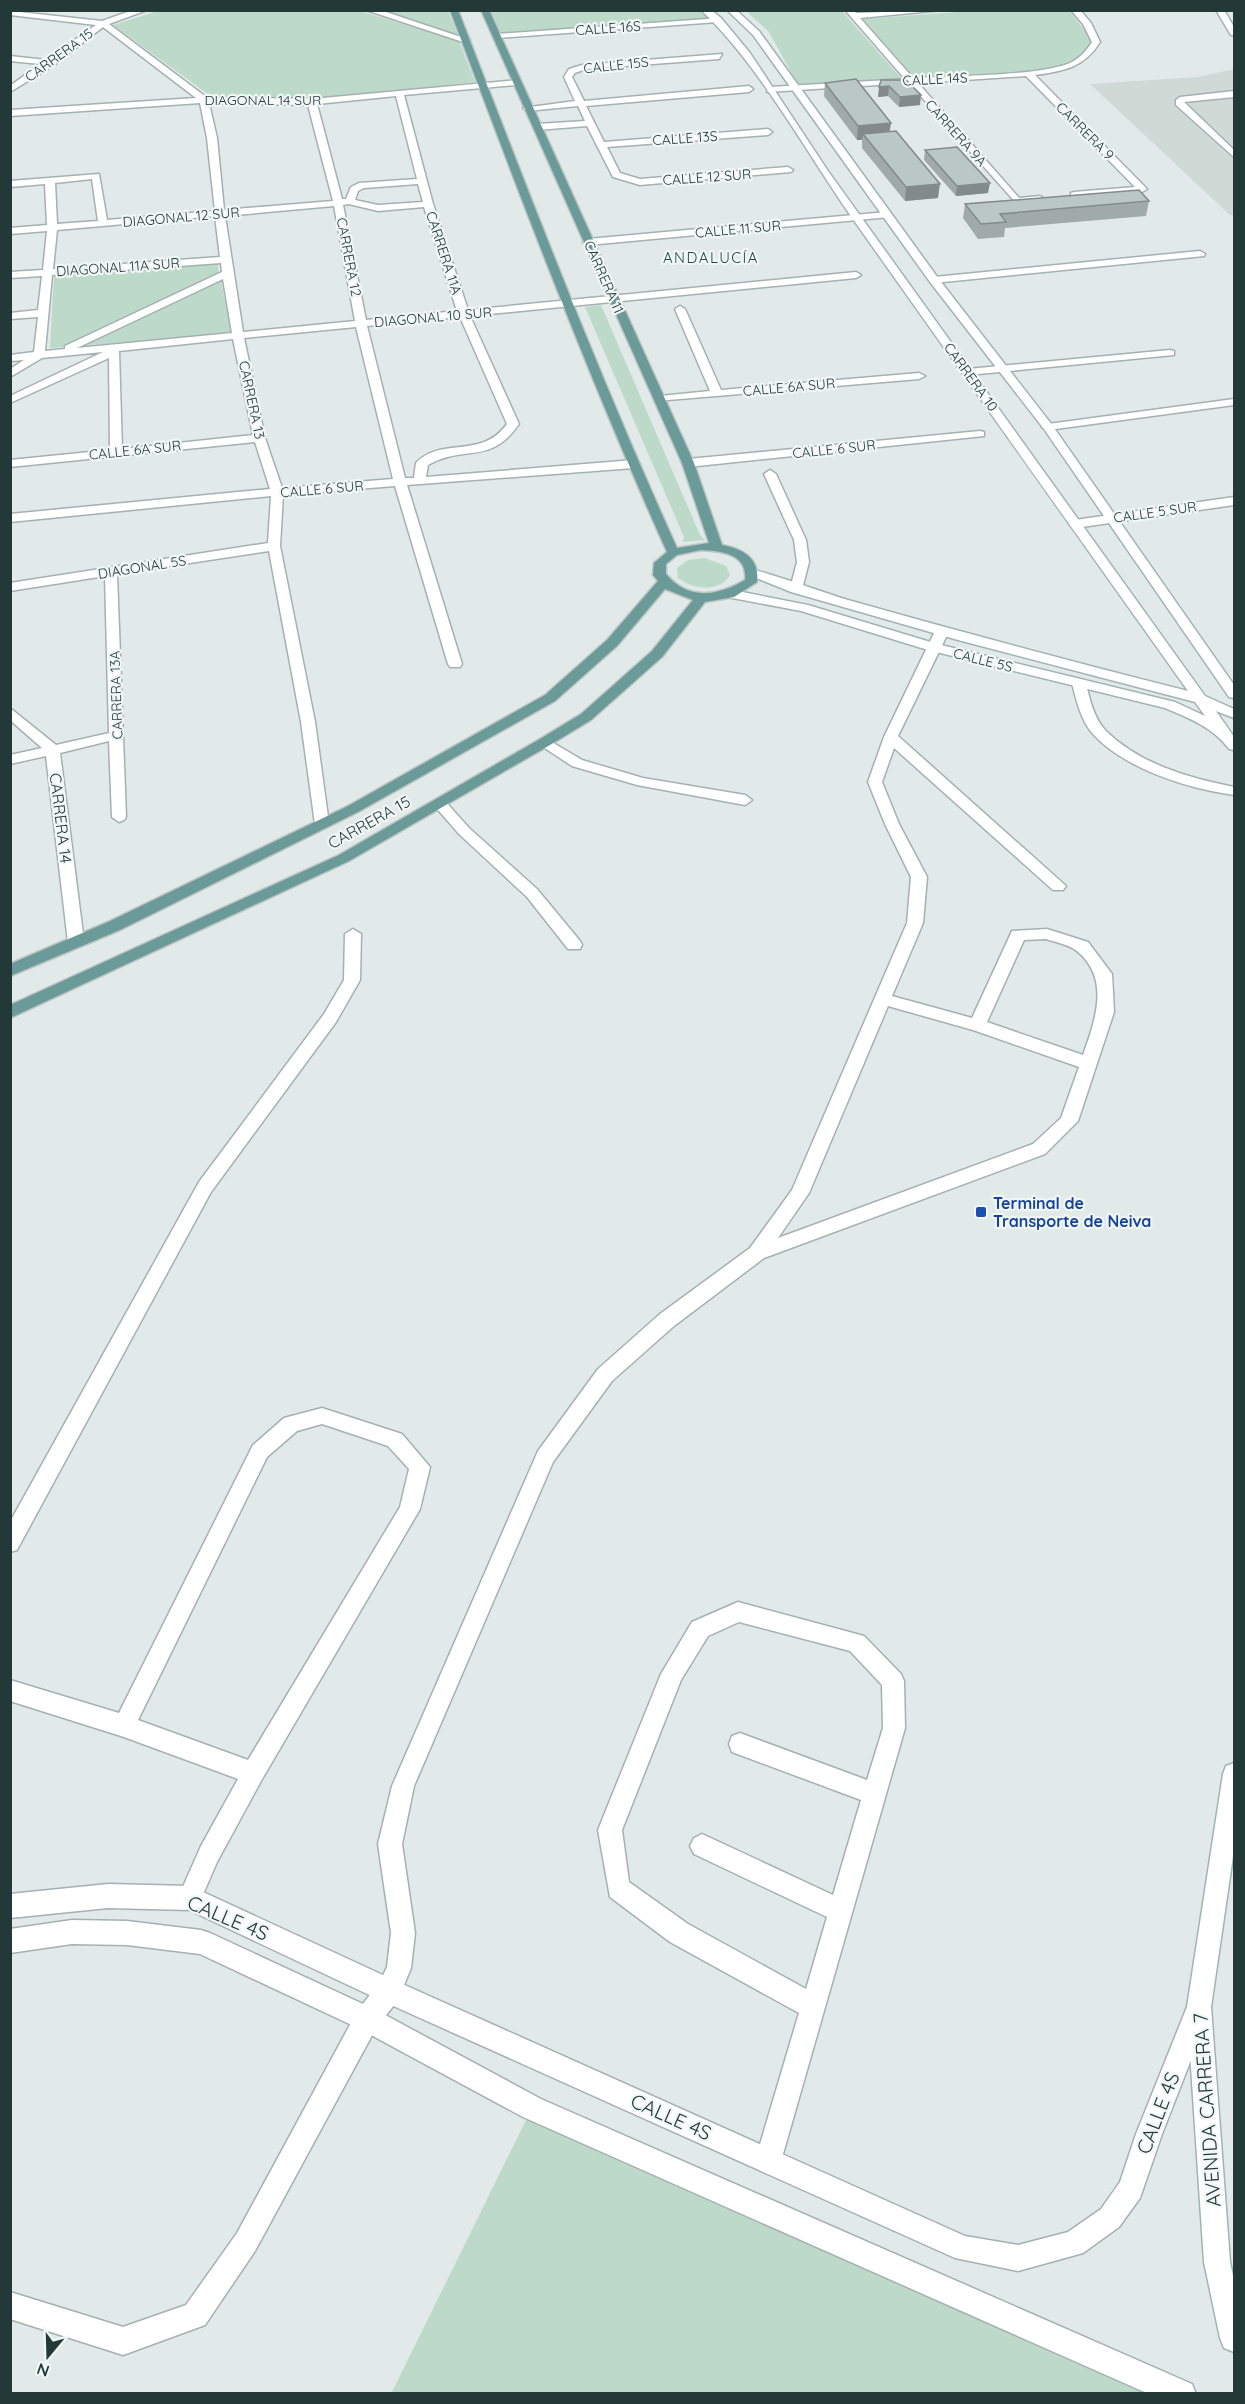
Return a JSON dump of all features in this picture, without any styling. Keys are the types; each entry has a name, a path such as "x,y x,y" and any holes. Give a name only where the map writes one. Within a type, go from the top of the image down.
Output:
{"main road":[{"path":"454,10 566,304 673,552"},
{"name":"CARRERA 11","path":"485,10 515,82 688,463 716,546"},
{"path":"716,546 743,556 753,572 751,582 732,594 701,598 672,590 657,575 658,566 673,552 686,547 716,546"},
{"name":"CARRERA 15","path":"10,971 76,942 322,824 550,698 612,643 663,583"},
{"name":"CARRERA 15","path":"10,1012 344,858 545,742 586,717 657,654 701,598"}],"street":[{"name":"CARRERA 15","path":"12,88 51,63 103,23 143,10"},
{"path":"370,10 466,40"},
{"name":"CARRERA 10","path":"705,10 718,20 747,54 857,218 1232,742"},
{"name":"CARRERA 10","path":"731,10 756,33 934,280 1048,427 1234,694"},
{"path":"852,13 938,10"},
{"path":"1028,73 1068,68 1088,57 1096,42 1087,23 1075,10"},
{"path":"1220,10 1234,33"},
{"path":"10,13 103,23 204,100"},
{"name":"CARRERA 9A","path":"852,13 1017,201 1051,198"},
{"name":"CALLE 16S","path":"497,36 718,20"},
{"name":"CALLE 15S","path":"627,180 616,175 568,77 572,71 585,67 719,56"},
{"path":"10,58 51,63"},
{"name":"CALLE 14S","path":"770,90 1028,73"},
{"name":"CARRERA 9","path":"1028,73 1142,189 1062,196"},
{"name":"DIAGONAL 14 SUR","path":"10,113 204,100 312,102 515,82"},
{"path":"527,108 749,89"},
{"path":"1234,94 1180,100 1180,105 1234,154"},
{"name":"CARRERA 11A","path":"400,95 428,204 464,315 513,423 505,439 488,448 431,456 422,463 419,481"},
{"name":"CARRERA 13","path":"204,100 212,138 225,260 238,336 259,438 277,492 274,546 308,722 322,824"},
{"name":"CARRERA 12","path":"312,102 338,203 361,324 400,482 455,664"},
{"path":"537,127 591,123"},
{"name":"CALLE 13S","path":"602,145 768,132"},
{"name":"CALLE 12 SUR","path":"627,180 640,182 788,170"},
{"path":"10,184 96,176 103,224"},
{"path":"10,374 39,355 52,227 50,180"},
{"path":"350,201 354,189 362,184 422,181"},
{"name":"DIAGONAL 12 SUR","path":"10,231 350,201 361,207 375,208 428,204"},
{"name":"CALLE 11 SUR","path":"588,243 887,215"},
{"path":"934,280 1200,254"},
{"name":"DIAGONAL 11A SUR","path":"10,275 225,260"},
{"path":"58,353 227,273"},
{"name":"DIAGONAL 10 SUR","path":"10,358 114,350 856,275"},
{"path":"680,309 717,394"},
{"path":"10,316 43,313"},
{"path":"10,400 114,350 116,452"},
{"path":"968,372 1170,353"},
{"name":"CALLE 6A SUR","path":"660,399 919,376"},
{"path":"1048,427 1234,402"},
{"name":"CALLE 6 SUR","path":"688,463 980,434"},
{"name":"CALLE 6A SUR","path":"10,464 259,438"},
{"name":"CALLE 6 SUR","path":"10,518 277,492 634,464"},
{"path":"770,474 800,540 803,562 796,589"},
{"name":"CALLE 5 SUR","path":"1075,524 1234,501"},
{"name":"DIAGONAL 5S","path":"10,587 274,546"},
{"name":"CARRERA 13A","path":"111,572 119,817"},
{"name":"CALLE 5S","path":"753,572 938,640 1079,683 1170,705 1195,715 1232,742"},
{"name":"CALLE 5S","path":"732,594 1202,699 1234,714"},
{"path":"757,1253 800,1193 915,923 919,877 892,824 875,782 891,737 938,640"},
{"path":"1079,683 1083,702 1098,731 1136,759 1189,783 1234,792"},
{"name":"CARRERA 14","path":"10,712 52,749 76,942"},
{"path":"10,760 117,735"},
{"path":"891,737 1058,886"},
{"path":"545,742 577,763 642,782 745,800"},
{"path":"439,803 464,831 532,893 574,945"},
{"path":"10,1543 205,1187 330,1018 352,980 353,934"},
{"path":"10,2306 123,2341 195,2315 246,2242 367,2019 389,1991 399,1968 403,1933 390,1844 403,1786 545,1457 605,1375 667,1320 757,1253 1039,1149 1069,1121 1106,1012 1104,974 1082,946 1047,934 1018,936 977,1025"},
{"path":"883,999 977,1025 1089,1064"},
{"path":"123,1726 260,1451 291,1424 322,1416 394,1440 420,1467 410,1509 253,1773 209,1854 190,1898"},
{"path":"768,2161 813,2007 841,1911 894,1728 893,1682 856,1643 738,1612 700,1629 672,1674 610,1830 618,1889 679,1933 813,2007"},
{"path":"10,1690 123,1726 253,1773"},
{"path":"740,1744 875,1794"},
{"name":"AVENIDA CARRERA 7","path":"1234,1774 1199,2007 1217,2262 1234,2338"},
{"path":"702,1846 841,1911"},
{"name":"CALLE 4S","path":"11,1906 108,1896 190,1898 389,1991 964,2249 1018,2258 1074,2244 1110,2218 1131,2189 1149,2134 1199,2007"},
{"name":"CALLE 4S","path":"10,1941 72,1932 127,1933 201,1942 367,2019 532,2108 1182,2394"}],"shaded area":[{"path":"1234,69 1234,215 1230,215 1090,84 1198,77"}],"green space":[{"path":"698,10 709,18 498,35 490,11"},
{"path":"158,11 360,11 459,41 475,82 312,100 216,100 113,25"},
{"path":"377,11 448,11 458,36"},
{"path":"746,11 842,11 901,78 798,85 769,32"},
{"path":"971,11 1070,11 1092,40 1083,56 1070,63 1051,68 1002,74 913,77 863,19"},
{"path":"217,263 232,334 50,348 54,275"},
{"path":"601,305 700,535 705,540 683,542 684,537 585,307"},
{"path":"705,558 726,566 730,575 726,581 713,587 698,587 678,578 677,568 688,560"},
{"path":"532,2108 1182,2394 391,2394"}],"building":[{"path":"856,79 891,123 858,126 825,83"},
{"path":"881,80 906,80 921,95 900,97 889,86 879,87"},
{"path":"896,131 940,184 906,187 863,134"},
{"path":"957,147 990,183 957,186 925,150"},
{"path":"1139,190 1149,201 1000,214 1006,222 981,224 965,204"}],"place":[{"name":"Terminal de Transporte de Neiva","path":"981,1212"}],"district":[{"name":"ANDALUCÍA","path":"711,258"}]}
